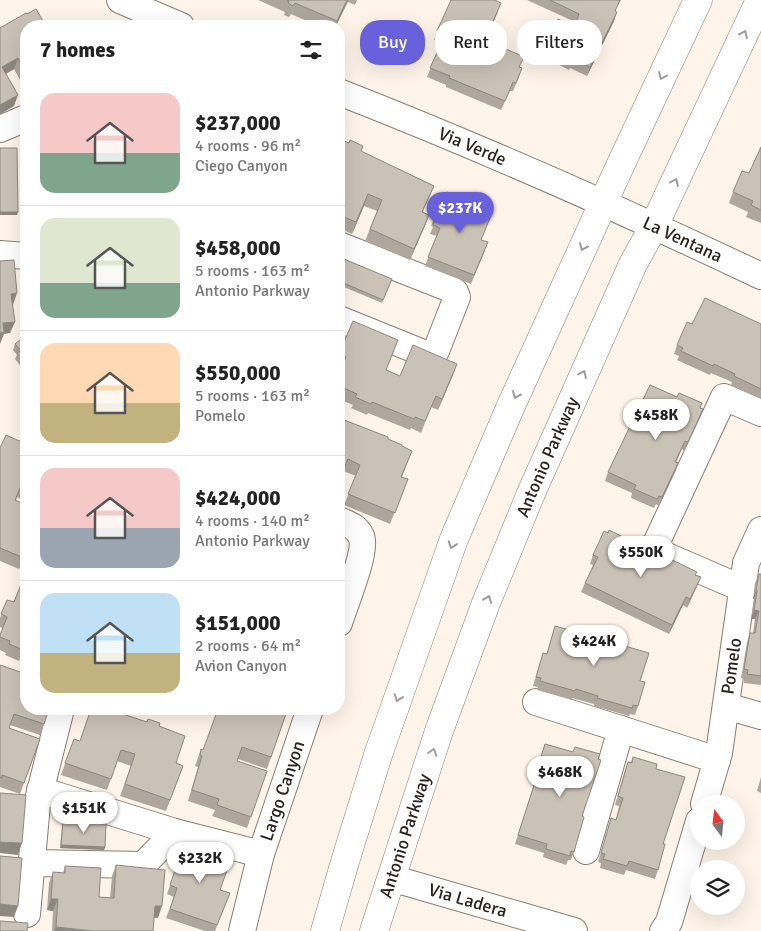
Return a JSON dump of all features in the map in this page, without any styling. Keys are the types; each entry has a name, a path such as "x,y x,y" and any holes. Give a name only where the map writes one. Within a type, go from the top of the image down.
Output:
{"main road":[{"path":"325,931 378,755 454,539 510,408 698,0"},
{"name":"Antonio Parkway","path":"374,931 439,731 486,603 532,491 577,386 633,264 654,226 760,0"}],"street":[{"path":"120,0 146,3 172,20"},
{"name":"Via Verde","path":"345,94 430,128 603,203"},
{"path":"0,129 20,121"},
{"name":"La Ventana","path":"603,203 761,276"},
{"path":"345,247 453,290 456,292 457,297 436,351 428,355 345,321"},
{"path":"0,254 20,256"},
{"path":"741,588 653,550 724,397 761,413"},
{"path":"345,523 355,527 362,537 362,554 345,605"},
{"name":"Pomelo","path":"707,795 717,760 746,563 761,530"},
{"path":"536,702 717,760"},
{"path":"726,706 761,716"},
{"path":"27,914 40,790 59,715"},
{"name":"Largo Canyon","path":"242,931 261,854 308,715"},
{"path":"586,851 621,729"},
{"path":"40,790 175,832 261,854"},
{"path":"32,863 143,865 175,832"},
{"path":"663,931 669,922 691,850"},
{"name":"Via Ladera","path":"391,878 574,931"}],"building":[{"path":"287,0 347,0 337,20 295,3 293,6 288,3 289,1"},
{"path":"451,0 495,0 501,3 494,20 442,20"},
{"path":"550,0 620,0 615,11 617,12 602,43 602,20 577,20 579,14"},
{"path":"36,9 42,20 20,20 20,62 18,58 2,67 18,95 0,105 0,28"},
{"path":"507,49 517,54 517,65 520,65 519,67 522,68 516,83 513,82 505,101 449,78 450,76 430,68 435,57 435,65 507,65"},
{"path":"350,140 363,146 361,151 434,186 422,212 429,215 414,249 370,229 382,200 368,194 356,222 345,217 345,141 349,143"},
{"path":"761,147 761,210 751,205 753,201 733,192 742,171 749,173"},
{"path":"0,148 17,148 18,212 0,212"},
{"path":"447,192 463,199 462,201 492,213 481,240 488,242 474,275 428,257 440,228 433,225 436,218 434,218"},
{"path":"345,259 392,279 383,300 345,284"},
{"path":"14,260 17,293 11,294 15,322 3,323 4,332 0,333 0,261"},
{"path":"705,298 761,324 761,389 714,364 713,366 681,351 683,348 677,345 687,322 692,324"},
{"path":"353,321 398,340 386,370 400,376 413,345 457,364 442,399 436,396 425,421 415,417 414,419 355,397 357,394 345,389 345,340"},
{"path":"20,340 20,350 15,344"},
{"path":"650,385 677,397 679,393 702,403 700,408 703,409 688,442 685,441 675,462 678,463 662,497 659,496 657,499 634,489 636,485 608,472"},
{"path":"345,420 388,437 388,439 412,451 401,477 408,479 395,513 348,494 360,465 348,459 345,466"},
{"path":"6,435 20,441 20,488 15,500 20,502 20,556 0,548 0,448"},
{"path":"609,530 643,547 641,550 662,561 664,556 697,572 695,575 701,577 690,599 686,597 672,625 585,583 598,557 593,555 604,531 608,533"},
{"path":"759,574 761,574 761,676 747,674 748,670 744,669 750,633 755,633 759,611 754,610"},
{"path":"20,587 20,649 9,644 10,641 0,637 7,617 1,614 7,600 14,602"},
{"path":"555,626 649,653 640,681 645,682 638,706 633,705 632,708 597,698 598,696 576,689 575,691 540,681 541,678 536,677 543,653 547,654"},
{"path":"0,665 20,672 20,715 47,715 44,724 14,714 9,728 40,739 24,783 2,775 2,778 0,777"},
{"path":"89,715 126,715 147,722 148,719 160,723 159,726 185,736 176,763 183,766 170,800 125,784 135,754 121,750 111,779 65,763 74,739 80,741"},
{"path":"216,715 286,715 271,757 242,747 237,761 267,771 251,817 217,805 219,799 192,790 202,756 200,755 201,749 203,750"},
{"path":"545,744 573,752 575,747 600,754 598,759 601,760 582,816 584,817 574,852 571,851 570,856 546,849 547,844 518,835 539,770 537,769"},
{"path":"633,757 657,764 656,769 685,777 663,844 665,844 658,870 629,861 627,866 603,859 605,854 601,853 611,818 616,820 623,798 618,796 628,762 632,763"},
{"path":"0,793 26,795 22,843 0,842"},
{"path":"63,821 106,824 105,847 61,845"},
{"path":"184,844 231,859 220,890 230,893 217,925 170,909 177,888 170,885"},
{"path":"0,856 22,858 18,906 0,904"},
{"path":"116,865 165,870 162,906 155,906 153,931 93,931 56,927 58,899 51,899 53,872 65,873 65,866 101,868 99,897 114,898"},
{"path":"0,921 28,923 27,931 0,931"}]}
